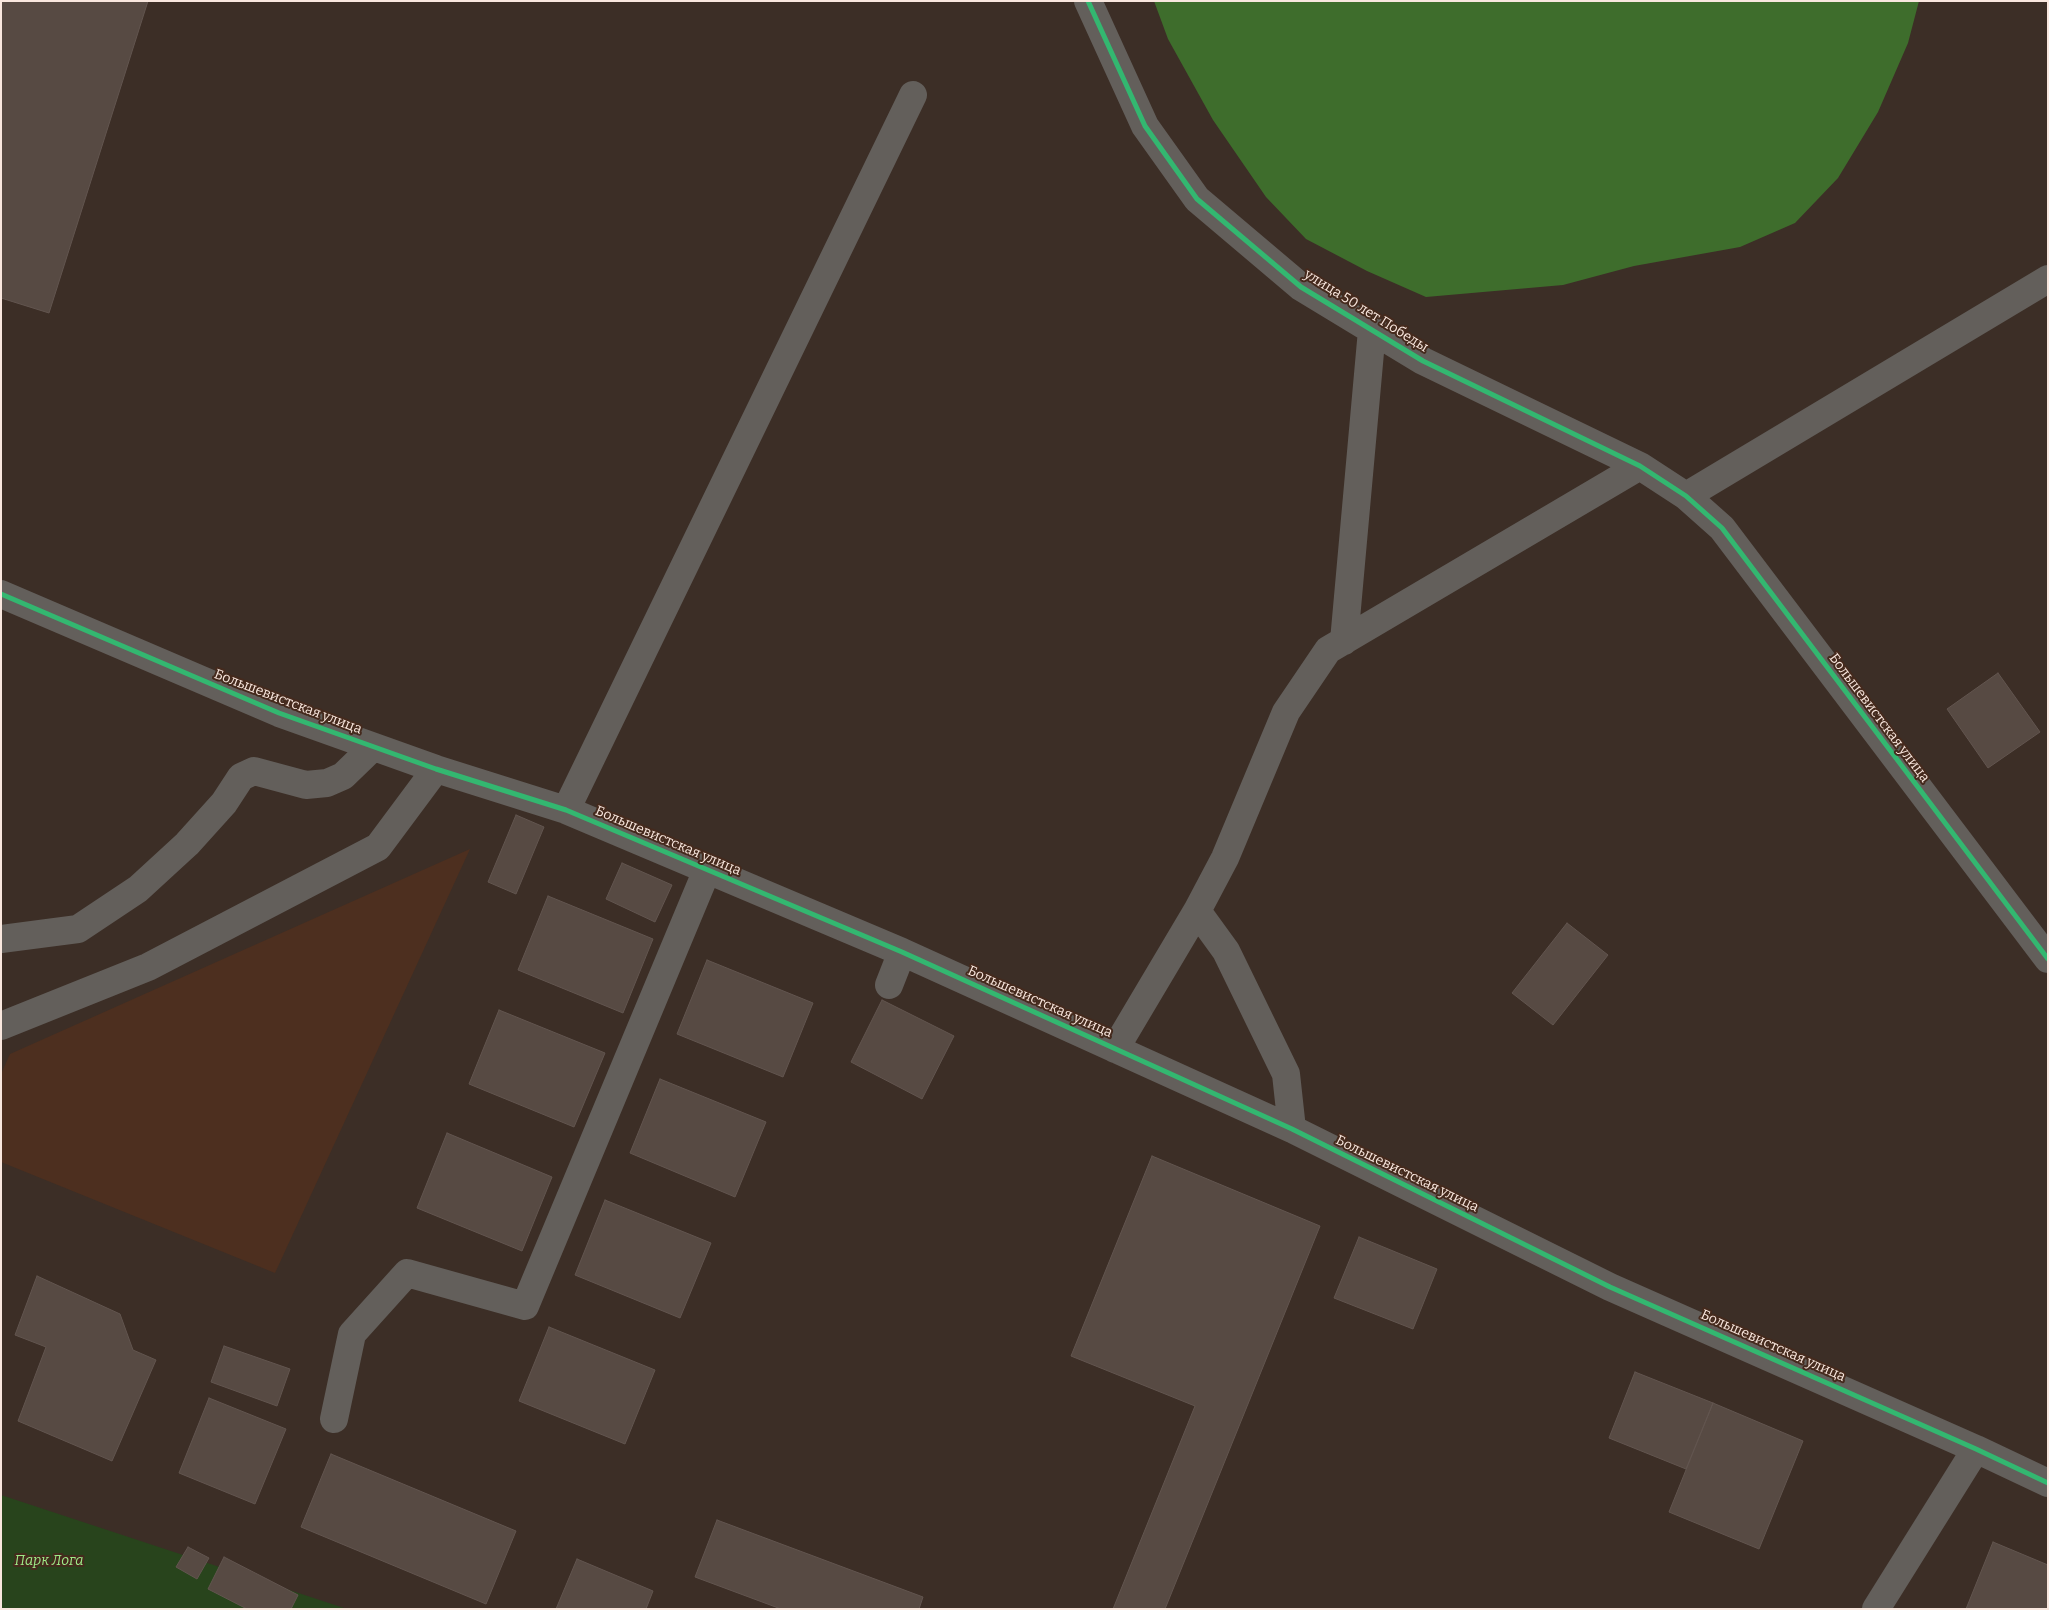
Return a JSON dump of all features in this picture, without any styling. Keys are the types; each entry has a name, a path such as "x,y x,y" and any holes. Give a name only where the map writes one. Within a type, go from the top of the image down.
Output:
{"street":[{"name":"улица 50 лет Победы","path":"1088,1 1145,126 1197,199 1301,287 1423,361 1640,466 1686,496"},
{"path":"566,810 913,95"},
{"path":"1686,496 2048,279"},
{"path":"1344,641 1372,330"},
{"path":"1115,1049 1197,911 1225,858 1286,712 1328,650 1640,466"},
{"name":"Большевистская улица","path":"1686,496 1722,528 2048,960"},
{"name":"Большевистская улица","path":"1,594 279,713 436,769 566,810 902,952 1292,1129 1610,1287 2048,1482"},
{"path":"1,939 78,929 138,889 193,837 224,803 241,778 254,771 306,785 327,783 343,776 373,747"},
{"path":"1,1026 148,967 378,847 436,769"},
{"name":"Большевистская улица","path":"334,1419 352,1334 407,1273 525,1306 707,870"},
{"path":"1197,911 1226,950 1286,1074 1292,1129"},
{"path":"889,985 902,952"},
{"path":"1876,1609 1976,1449"}],"shaded area":[{"path":"470,849 275,1273 1,1162 1,1074 10,1054"}],"green space":[{"path":"1154,1 1919,1 1908,43 1878,112 1838,178 1795,223 1740,247 1634,266 1563,285 1426,297 1367,271 1306,239 1266,197 1213,120 1168,39"},
{"name":"Парк Лога","path":"1,1495 347,1609 1,1609"}],"building":[{"path":"1,1 148,1 49,313 1,298"},
{"path":"1998,673 2040,732 1988,768 1947,709"},
{"path":"516,815 544,827 516,894 488,882"},
{"path":"622,863 672,885 655,922 606,899"},
{"path":"548,896 653,939 623,1013 518,970"},
{"path":"1567,923 1608,955 1553,1025 1512,993"},
{"path":"707,960 813,1003 783,1077 677,1034"},
{"path":"882,1000 954,1036 922,1099 851,1062"},
{"path":"499,1010 605,1053 574,1127 469,1084"},
{"path":"660,1079 766,1122 735,1197 630,1153"},
{"path":"447,1133 552,1177 522,1251 417,1208"},
{"path":"1152,1156 1320,1226 1165,1609 1113,1609 1195,1406 1071,1356"},
{"path":"605,1200 711,1243 680,1318 575,1275"},
{"path":"1359,1237 1437,1269 1413,1329 1334,1298"},
{"path":"37,1276 120,1314 133,1350 156,1360 112,1461 18,1421 46,1347 15,1335"},
{"path":"549,1327 655,1370 625,1444 519,1401"},
{"path":"224,1346 290,1369 277,1406 211,1382"},
{"path":"1635,1372 1713,1403 1686,1469 1609,1438"},
{"path":"209,1398 286,1429 255,1504 179,1473"},
{"path":"1713,1403 1803,1441 1759,1549 1669,1512"},
{"path":"331,1454 516,1531 486,1604 301,1527"},
{"path":"717,1520 923,1597 919,1609 781,1609 695,1577"},
{"path":"1993,1542 2048,1565 2048,1609 1966,1609"},
{"path":"188,1547 209,1558 197,1579 176,1567"},
{"path":"224,1557 298,1595 291,1609 247,1609 208,1589"},
{"path":"577,1559 653,1591 646,1609 556,1609"}],"cycle path":[{"path":"1088,1 1145,126 1197,199 1301,287 1423,361 1640,466 1686,496 1722,528 2048,959"},
{"path":"1,594 279,713 436,769 566,810 902,952 1292,1129 1610,1287 1976,1449 2048,1483"}]}
